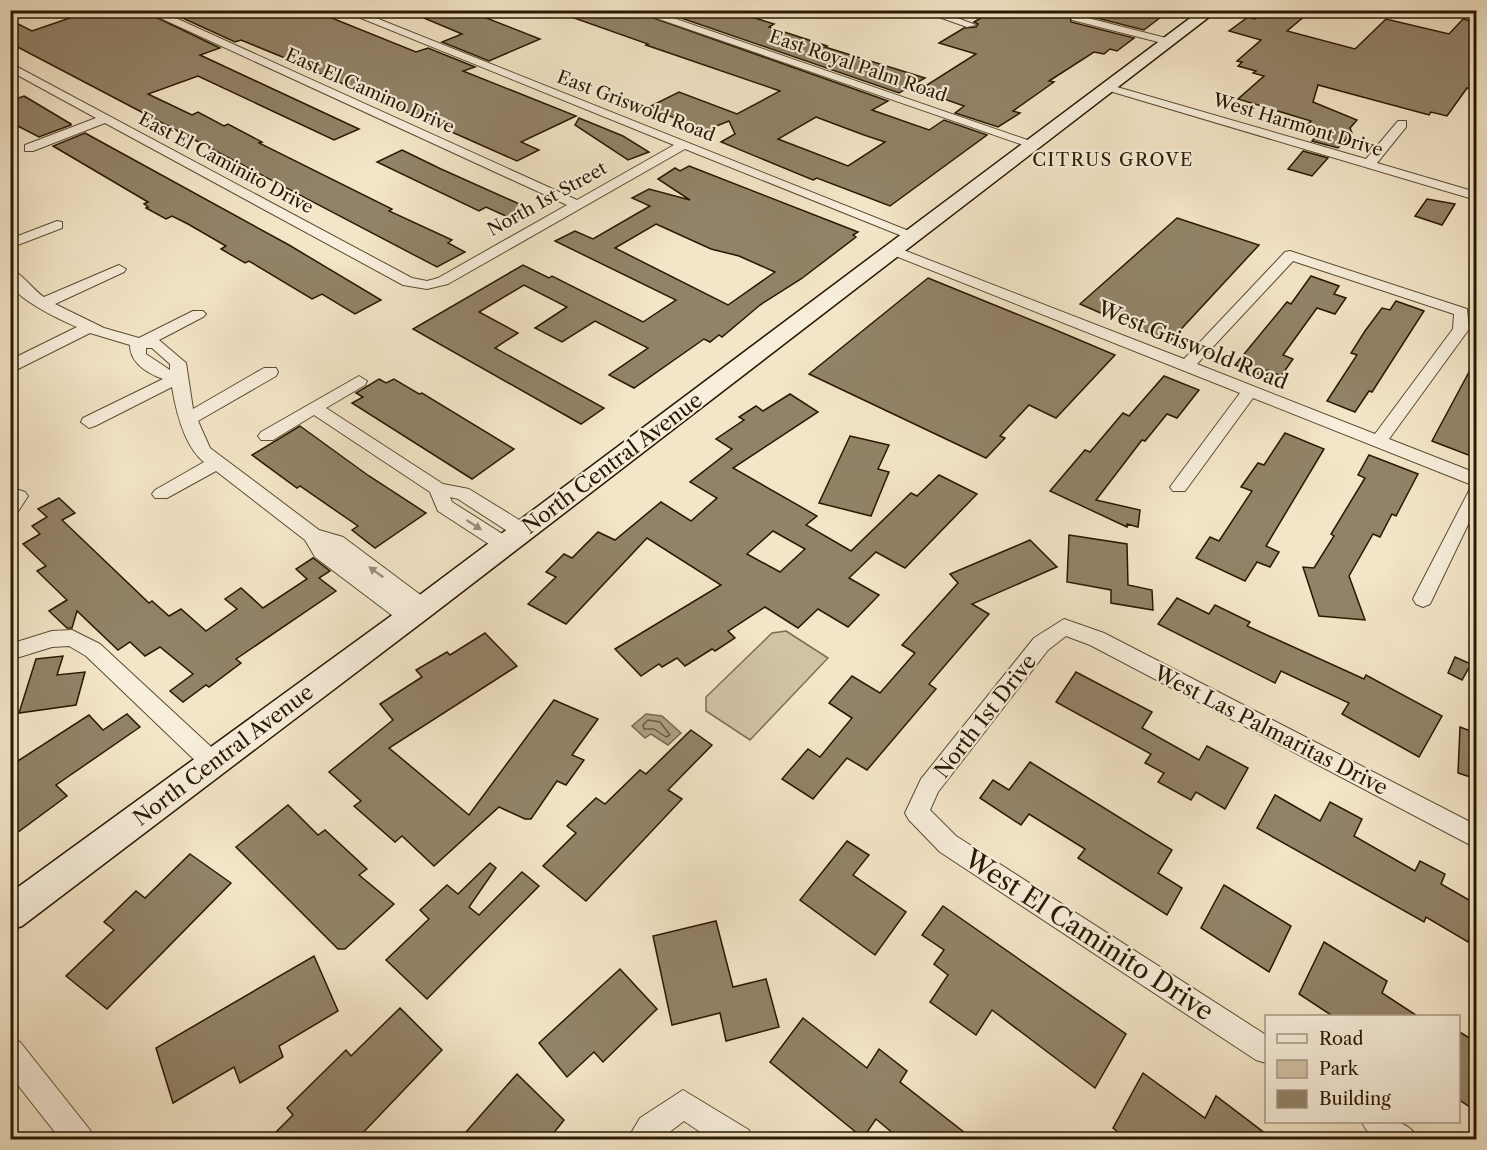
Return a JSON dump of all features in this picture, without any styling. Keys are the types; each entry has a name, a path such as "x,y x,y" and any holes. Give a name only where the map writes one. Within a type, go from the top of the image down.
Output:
{"main road":[{"name":"North Central Avenue","path":"10,914 416,612 1211,10"}],"street":[{"name":"East El Camino Drive","path":"148,10 578,205"},
{"name":"East Griswold Road","path":"346,10 685,144 903,242"},
{"name":"East Royal Palm Road","path":"638,10 1033,144"},
{"path":"924,10 971,25"},
{"path":"1076,18 1170,42"},
{"name":"East El Caminito Drive","path":"10,66 408,282 427,285"},
{"name":"West Harmont Drive","path":"1110,88 1476,196"},
{"path":"29,148 106,118"},
{"path":"1368,165 1402,124"},
{"name":"North 1st Street","path":"427,285 442,281 685,144"},
{"path":"10,244 57,225"},
{"name":"West Griswold Road","path":"903,242 1187,365 1476,480"},
{"path":"1187,365 1290,255 1462,312 1461,329 1379,441"},
{"path":"42,304 119,269"},
{"path":"11,281 42,304 90,327 138,345 198,314"},
{"path":"12,366 90,327"},
{"path":"138,345 138,355 157,371 177,378"},
{"path":"189,418 270,372"},
{"path":"177,378 189,418 203,452 312,535 322,552 416,612"},
{"path":"89,422 177,378"},
{"path":"267,436 359,381"},
{"path":"1179,487 1250,391"},
{"path":"314,408 438,489 444,506 513,538"},
{"path":"161,494 215,463"},
{"path":"1423,599 1476,490"},
{"name":"North 1st Drive","path":"917,813 929,786 1041,644 1064,627"},
{"name":"West Las Palmaritas Drive","path":"1064,627 1097,639 1476,837"},
{"path":"10,652 52,639 72,638 93,650 213,763"},
{"name":"West El Caminito Drive","path":"917,813 948,844 1265,1049"},
{"path":"10,1052 80,1140"},
{"path":"641,1140 650,1128 683,1104 739,1140"},
{"path":"1378,1123 1404,1140"}],"green space":[{"path":"786,631 828,658 750,740 706,711 706,697 772,633"}],"water":[{"path":"646,714 662,716 681,733 668,745 651,734 645,738 632,726"}],"building":[{"path":"93,10 141,10 220,48 200,55 359,129 334,140 198,76 148,94 192,115 198,112 224,126 228,124 262,142 259,143 392,209 389,211 452,240 448,243 465,252 437,267 10,43 10,20 32,31"},
{"path":"165,10 312,10 416,52 428,48 475,67 463,71 576,116 521,142 539,150 517,161 285,58 241,40 235,42"},
{"path":"405,10 466,10 540,39 489,61 442,42 462,34"},
{"path":"560,10 631,10 888,101 872,110 929,130 944,120 987,135 890,206 817,178 813,180 721,142 735,134 729,121 704,131 649,107 679,92 737,114 780,91 560,13","holes":["816,117 885,142 848,166 778,139"]},
{"path":"658,10 729,10 774,24 769,27 827,46 825,47 925,78 899,93"},
{"path":"994,10 1170,10 1144,30 1077,13 1070,16 1071,22 1134,38 1117,51 1110,49 1104,54 1094,52 1049,81 1054,82 1013,111 1020,113 998,127 955,113 964,106 919,90 976,54 939,43 964,28 976,27 978,24 974,22"},
{"path":"1265,10 1312,10 1287,31 1355,49 1386,19 1449,34 1463,19 1476,22 1476,91 1467,88 1447,116 1431,112 1429,115 1318,85 1313,102 1357,120 1350,128 1352,133 1338,148 1312,141 1319,133 1303,129 1311,121 1238,99 1264,76 1238,66 1242,62 1237,61 1261,40 1229,31 1248,17 1255,19"},
{"path":"24,96 71,125 39,137 10,122 10,101"},
{"path":"579,118 623,136 649,152 628,160 575,125"},
{"path":"85,133 289,245 381,300 355,314 322,294 312,299 249,261 245,263 221,249 226,246 188,224 172,216 166,219 146,208 148,207 144,204 148,202 53,146"},
{"path":"402,150 535,211 517,221 486,207 479,211 377,162"},
{"path":"1303,151 1328,158 1312,176 1288,169"},
{"path":"689,166 858,232 853,235 856,237 801,279 760,305 722,337 719,335 710,342 704,339 634,388 609,375 648,348 595,321 562,342 535,328 567,307 524,285 479,312 518,333 495,348 604,408 581,424 413,329 523,265 549,278 552,276 643,322 676,300 555,241 575,231 593,239 650,206 632,198 649,189 690,200 658,179 675,168 680,171","holes":["656,224 711,249 739,256 775,272 728,305 615,248"]},
{"path":"1427,199 1455,204 1442,225 1415,216"},
{"path":"1177,218 1259,245 1170,341 1136,328 1142,321 1109,308 1103,314 1080,304"},
{"path":"1311,276 1339,286 1334,294 1346,298 1335,314 1317,308 1283,355 1293,359 1281,376 1267,370 1263,376 1235,365 1287,302 1291,304"},
{"path":"928,278 1115,355 1056,418 1029,405 1000,436 1005,438 986,458 809,374"},
{"path":"1396,301 1424,311 1372,392 1369,391 1355,412 1327,401 1357,355 1351,353 1365,331 1382,308 1390,310"},
{"path":"1476,359 1476,458 1432,441"},
{"path":"1164,376 1199,390 1177,418 1167,414 1145,441 1142,440 1096,500 1140,510 1138,527 1127,524 1127,527 1050,491 1085,450 1090,452 1123,413 1129,416"},
{"path":"379,379 386,383 394,379 419,394 422,393 514,449 472,479 352,403 363,397 356,393"},
{"path":"790,394 818,412 733,468 817,516 806,525 851,551 911,493 917,496 939,475 977,494 905,568 876,552 849,578 879,595 848,627 818,609 798,628 765,607 728,631 735,638 715,651 712,649 685,666 677,658 662,667 659,664 641,676 615,649 721,585 647,538 566,624 528,604 556,577 546,572 564,554 572,558 598,532 615,540 661,502 691,521 717,498 690,482 732,449 716,439 744,420 739,417 756,406 763,411","holes":["773,531 805,549 780,572 747,554"]},
{"path":"300,426 369,476 426,513 375,548 352,530 358,526 300,486 297,488 252,455"},
{"path":"1285,433 1324,449 1266,546 1279,552 1270,567 1257,562 1245,581 1196,558 1210,537 1219,541 1252,491 1241,487 1258,463 1264,465"},
{"path":"850,436 889,445 878,469 889,472 871,516 819,503"},
{"path":"1369,455 1418,474 1396,516 1392,514 1380,537 1373,534 1349,576 1365,620 1319,616 1303,567 1314,568 1334,536 1331,534 1365,478 1358,475"},
{"path":"59,498 75,513 62,520 149,603 152,601 169,616 181,609 206,631 237,609 225,599 241,588 263,608 307,579 296,569 313,558 330,571 319,578 336,591 236,659 241,663 209,687 206,685 183,702 170,691 193,674 160,647 145,656 130,642 118,650 77,611 72,628 67,628 49,611 67,600 37,571 46,566 23,544 40,534 32,526 47,517 38,509"},
{"path":"1069,535 1127,544 1128,585 1152,590 1153,610 1111,603 1111,590 1067,582"},
{"path":"1030,540 1057,567 972,604 989,614 929,684 936,689 867,770 847,758 813,799 782,779 808,749 820,757 852,718 829,703 852,676 880,693 915,653 902,645 958,583 950,574"},
{"path":"1177,598 1209,614 1215,605 1250,622 1247,626 1364,679 1366,675 1442,716 1419,757 1342,714 1349,703 1281,671 1275,683 1158,624"},
{"path":"485,633 517,666 389,748 469,815 554,700 598,719 572,755 584,760 566,785 557,781 531,819 525,819 499,807 434,866 402,836 395,842 354,806 361,801 329,772 393,720 380,704 422,677 416,670 447,652 450,655"},
{"path":"63,656 57,675 85,672 76,705 19,713 36,659"},
{"path":"1455,657 1471,664 1462,680 1448,673"},
{"path":"1076,672 1152,712 1142,728 1199,760 1207,746 1248,768 1225,809 1196,792 1191,800 1158,782 1164,773 1145,763 1151,754 1056,702"},
{"path":"127,714 140,727 56,785 67,796 10,838 10,766 89,715 103,730"},
{"path":"1460,727 1476,733 1476,779 1458,773"},
{"path":"691,730 712,745 668,790 682,799 586,901 543,866 576,833 567,826 596,798 605,804 640,770 646,774"},
{"path":"1030,762 1172,850 1158,873 1182,888 1167,915 1078,858 1085,849 1029,814 1021,825 980,798 993,780 1009,790"},
{"path":"1275,795 1320,821 1330,802 1362,819 1354,836 1415,871 1420,861 1445,874 1441,884 1476,904 1476,921 1468,942 1426,917 1424,922 1257,828"},
{"path":"288,805 318,835 325,830 367,869 359,875 394,904 345,949 338,949 236,847"},
{"path":"847,841 869,855 853,875 906,912 875,955 800,900"},
{"path":"190,854 231,883 107,1009 66,976 114,930 104,922 136,891 145,898"},
{"path":"490,863 496,868 469,907 479,915 522,872 539,886 427,999 386,960 429,919 420,910 447,885 458,894"},
{"path":"1224,885 1291,926 1269,972 1201,928"},
{"path":"943,906 1126,1034 1095,1088 992,1010 976,1035 930,1002 948,975 934,964 944,950 922,935"},
{"path":"716,921 733,987 766,979 779,1027 726,1041 720,1013 672,1025 653,936"},
{"path":"1324,942 1387,981 1382,993 1416,1015 1331,1015 1299,994"},
{"path":"314,956 338,1011 279,1046 283,1057 240,1083 234,1067 173,1103 156,1048"},
{"path":"620,969 657,1009 603,1062 594,1052 567,1077 539,1043"},
{"path":"400,1008 442,1050 356,1140 268,1140 293,1115 287,1108 346,1050 351,1056"},
{"path":"803,1018 867,1068 879,1049 907,1071 900,1082 974,1140 901,1140 876,1119 863,1138 770,1062"},
{"path":"1460,1032 1476,1042 1476,1111 1460,1100"},
{"path":"1143,1073 1205,1118 1216,1096 1274,1140 1128,1140 1113,1128"},
{"path":"517,1074 564,1120 548,1140 459,1140"}],"district":[{"name":"CITRUS GROVE","path":"1113,160"}]}
